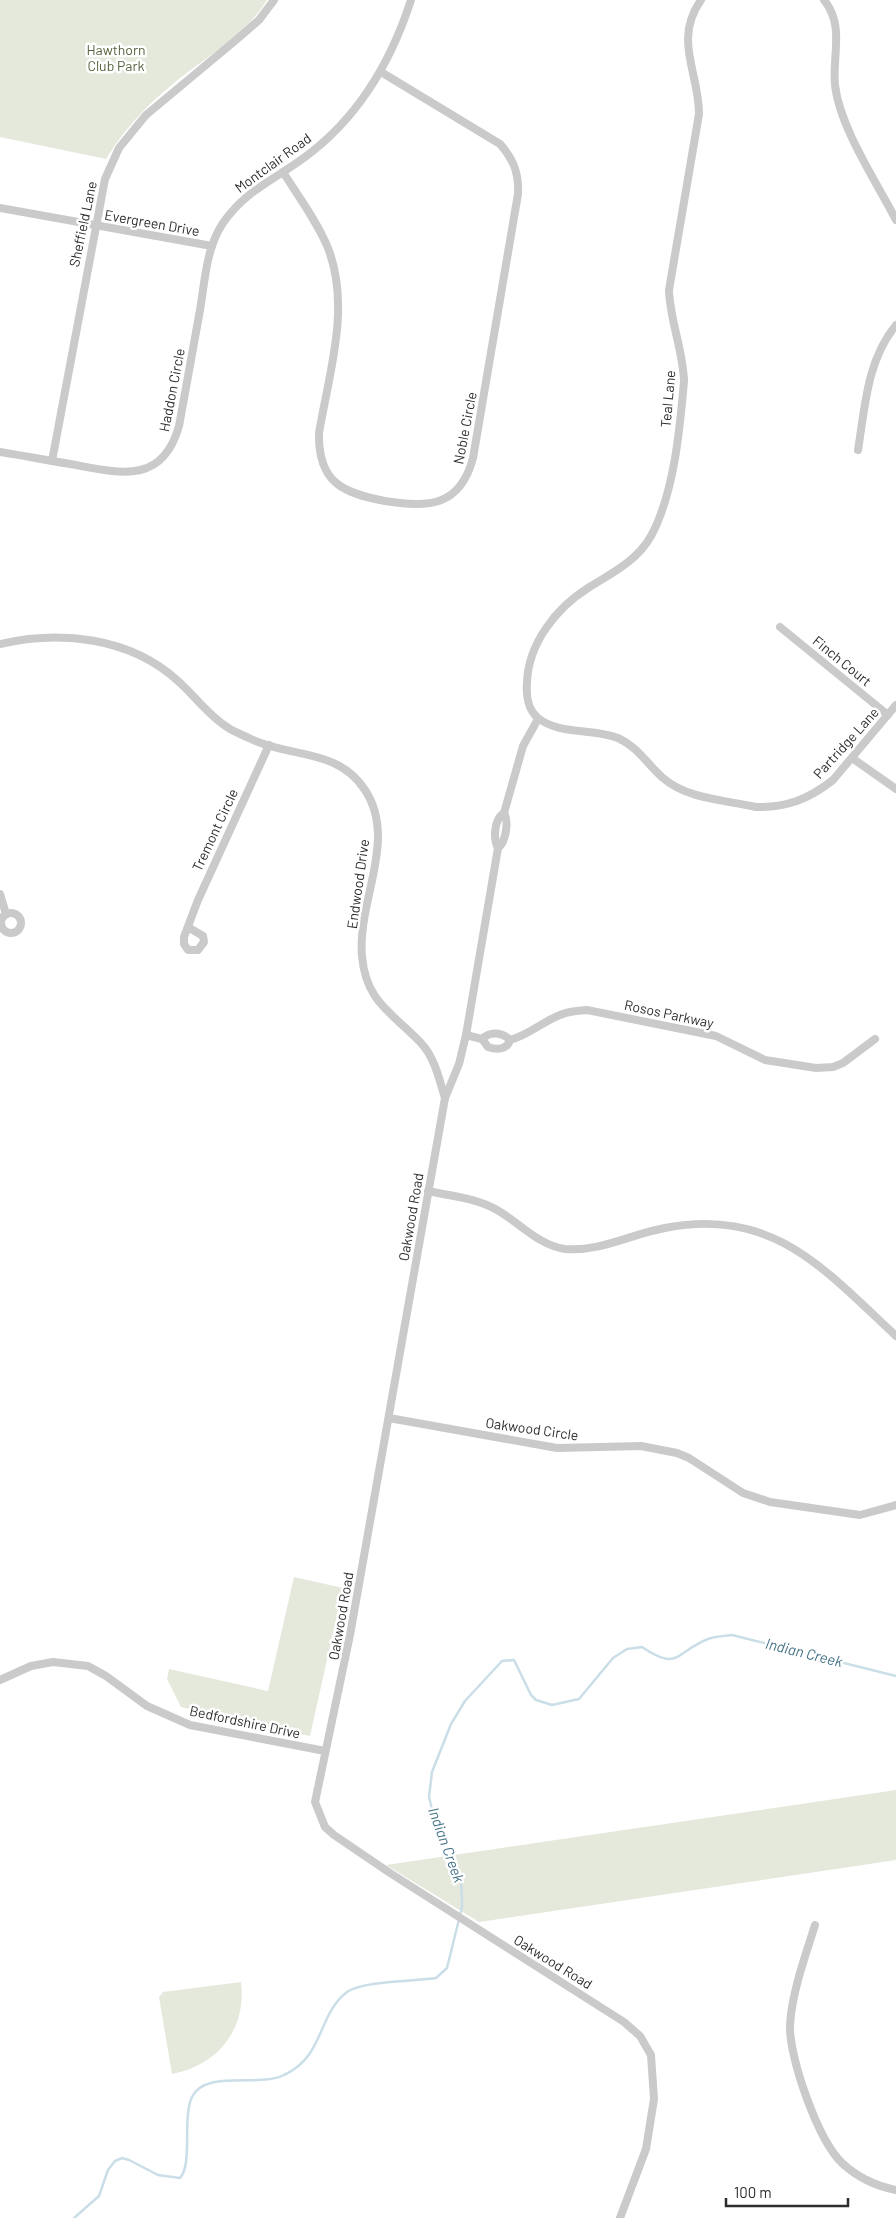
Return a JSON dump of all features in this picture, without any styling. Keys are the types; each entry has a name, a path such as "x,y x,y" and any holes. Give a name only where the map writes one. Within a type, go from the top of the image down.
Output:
{"street":[{"name":"Sheffield Lane","path":"52,461 104,179 114,158 133,129 146,115 259,20 274,0"},
{"name":"Montclair Road","path":"212,246 222,224 236,206 251,192 304,158 341,126 365,97 381,72 395,44 411,0"},
{"name":"Teal Lane","path":"538,719 531,711 526,690 528,666 536,647 561,610 575,597 626,564 643,548 658,522 669,487 684,381 684,366 671,316 670,290 698,114 697,93 686,38 692,15 700,0"},
{"path":"824,0 837,27 835,83 839,104 846,124 896,220"},
{"name":"Noble Circle","path":"283,172 327,246 338,290 338,321 319,433 318,449 323,466 341,488 361,496 412,505 437,503 459,488 469,472 473,458 519,180 513,160 500,144 381,72"},
{"name":"Evergreen Drive","path":"0,208 212,246"},
{"name":"Haddon Circle","path":"0,452 126,473 150,467 163,457 171,448 180,426 212,246"},
{"path":"858,450 874,362 882,344 896,325"},
{"name":"Finch Court","path":"780,627 888,714"},
{"name":"Endwood Drive","path":"0,644 27,638 74,638 102,642 134,653 176,679 227,727 254,741 315,755 341,766 353,776 372,802 378,838 363,938 364,970 369,985 381,1006 422,1044 434,1060 445,1098"},
{"name":"Partridge Lane","path":"538,719 559,727 617,738 642,754 663,778 683,790 756,807 780,806 802,800 833,780 896,705"},
{"name":"Oakwood Road","path":"538,719 523,746 504,813 499,818 495,837 498,848 466,1035 459,1064 445,1098 346,1658 315,1802 325,1827 390,1873 624,2022 640,2036 651,2055 653,2112 646,2149 620,2218"},
{"name":"Tremont Circle","path":"188,927 210,870 269,745"},
{"path":"852,758 896,789"},
{"path":"0,894 6,914"},
{"name":"Rosos Parkway","path":"482,1039 484,1045 496,1049 505,1047 510,1040 557,1016 569,1012 587,1010 716,1036 765,1060 816,1068 833,1067 843,1063 875,1039"},
{"name":"Rosos Parkway","path":"482,1039 487,1035 495,1034 505,1036 510,1040"},
{"name":"Rosos Parkway","path":"466,1035 482,1039"},
{"path":"428,1192 485,1204 507,1216 540,1241 562,1248 598,1247 640,1233 685,1224 714,1223 752,1230 796,1248 820,1267 896,1336"},
{"name":"Oakwood Circle","path":"389,1418 557,1448 641,1446 677,1453 689,1458 743,1493 770,1502 860,1515 896,1505"},
{"name":"Bedfordshire Drive","path":"0,1680 31,1666 52,1662 88,1666 147,1706 190,1725 325,1751"},
{"path":"815,1925 792,2007 790,2041 793,2058 826,2143 841,2162 865,2180 896,2190"}],"green space":[{"name":"Hawthorn Club Park","path":"0,0 267,0 241,31 153,101 123,134 106,159 0,137"},
{"path":"294,1577 343,1588 310,1736 181,1707 167,1679 169,1669 268,1691"},
{"path":"896,1790 896,1860 479,1922 386,1865"},
{"path":"241,1982 242,1999 239,2015 234,2029 226,2042 216,2053 203,2062 172,2074 159,1997 163,1992"}],"waterway":[{"name":"Indian Creek","path":"74,2218 99,2196 108,2170 115,2161 122,2158 158,2175 180,2178 186,2162 189,2106 192,2097 199,2089 220,2081 273,2079 284,2075 297,2067 307,2057 330,2012 337,2001 347,1992 354,1988 376,1984 436,1978 447,1968 462,1907 461,1882 436,1825 429,1797 432,1772 451,1724 465,1701 502,1661 514,1660 531,1695 536,1700 552,1705 579,1699 613,1658 627,1649 642,1647 663,1658 670,1659 708,1639 732,1635 896,1676"}]}
